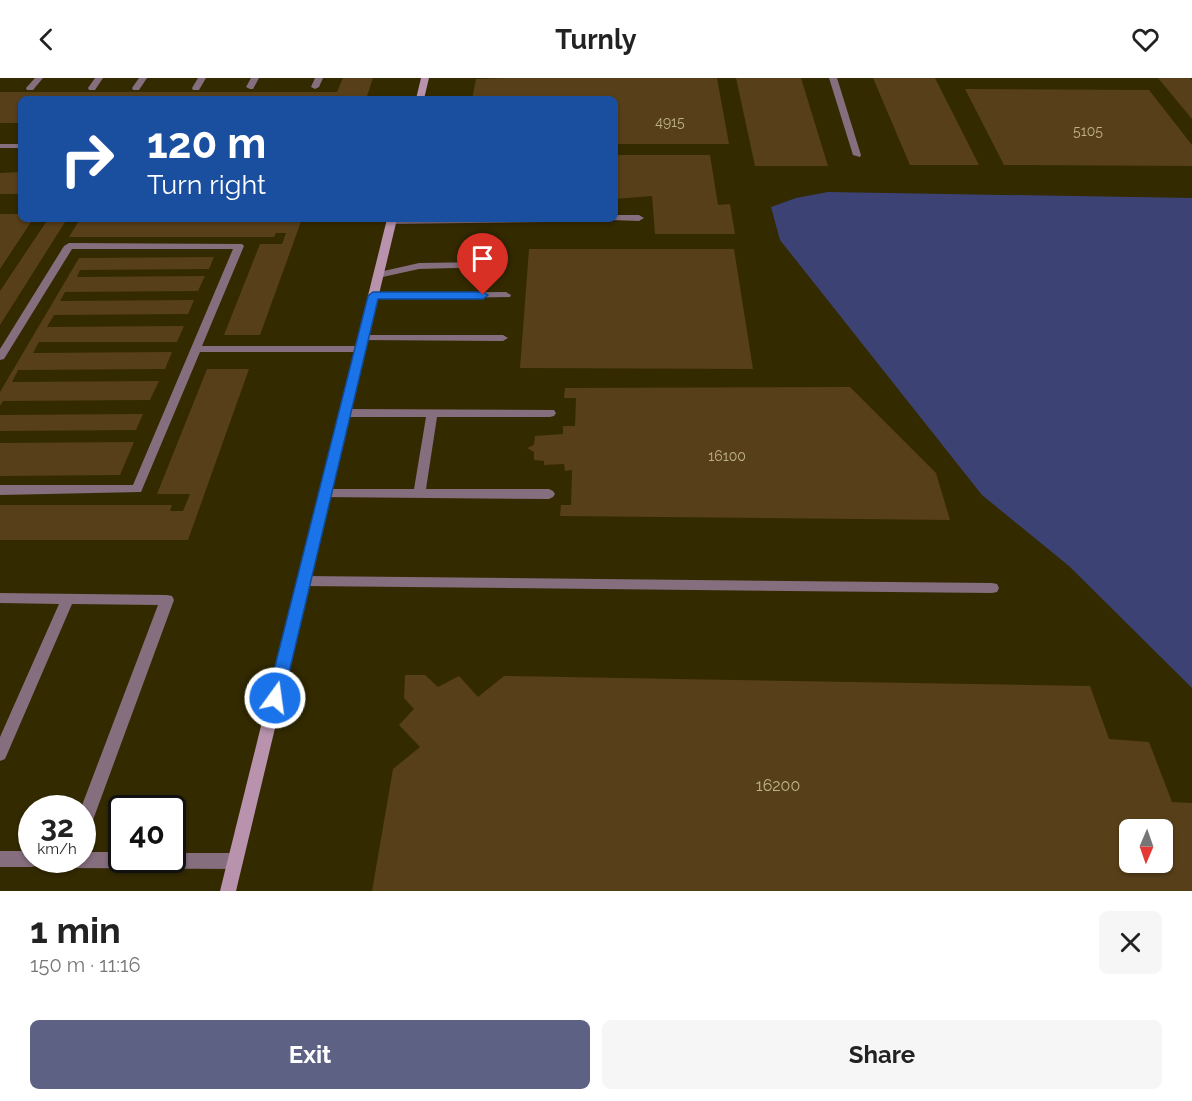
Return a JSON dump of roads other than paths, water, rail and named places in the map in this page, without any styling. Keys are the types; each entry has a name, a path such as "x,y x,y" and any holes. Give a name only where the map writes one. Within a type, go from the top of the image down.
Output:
{"street":[{"path":"421,96 425,78"},
{"path":"228,891 391,222"}],"lane":[{"path":"30,88 39,78"},
{"path":"92,88 99,78"},
{"path":"136,88 143,78"},
{"path":"196,88 202,78"},
{"path":"250,87 255,78"},
{"path":"315,87 319,78"},
{"path":"833,78 857,155"},
{"path":"0,146 18,146"},
{"path":"618,218 639,218"},
{"path":"0,357 69,246 239,246 137,489 0,490"},
{"path":"378,275 419,266 487,265"},
{"path":"373,296 507,296"},
{"path":"196,349 503,338"},
{"path":"345,413 550,413"},
{"path":"419,494 432,413"},
{"path":"325,494 549,494"},
{"path":"304,581 992,588"},
{"path":"0,598 167,600 94,795"},
{"path":"0,754 68,599"},
{"path":"0,859 18,859"},
{"path":"96,860 235,861"}],"water":[{"path":"828,192 1192,198 1192,688 1069,566 982,495 780,240 771,207 796,198"}]}
